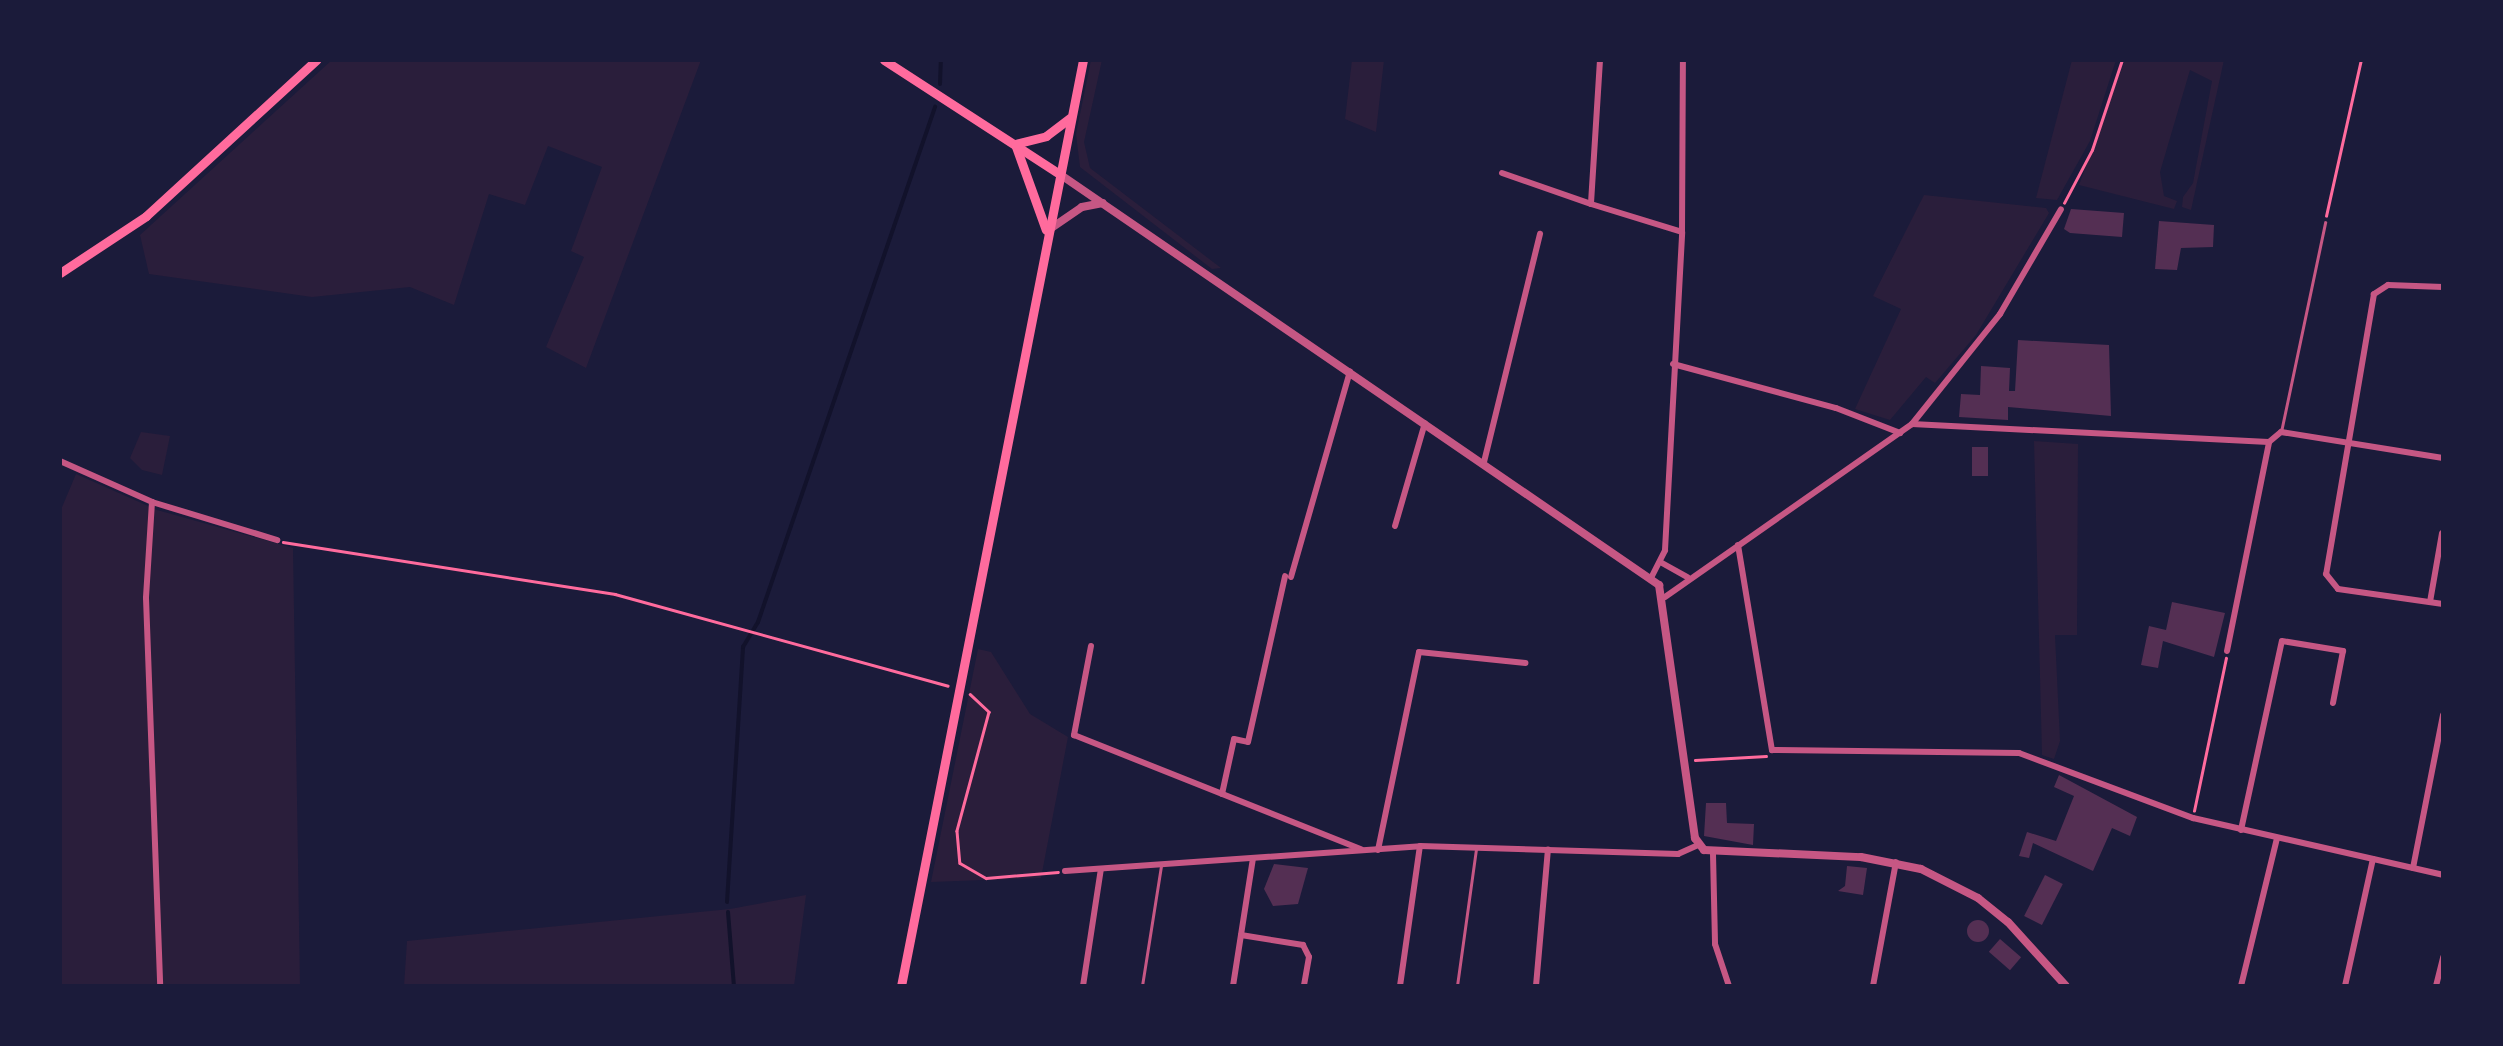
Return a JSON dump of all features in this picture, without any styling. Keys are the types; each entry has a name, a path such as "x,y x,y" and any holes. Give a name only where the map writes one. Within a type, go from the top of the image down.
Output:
{"main road":[{"path":"60,273 146,216 316,60"},
{"path":"884,60 1058,173"},
{"path":"902,986 951,712 1082,60"},
{"path":"1015,144 1046,136 1070,117"},
{"path":"1015,144 1047,231"}],"street":[{"path":"1592,204 1600,60"},
{"path":"1651,578 1662,563 1682,232 1683,60"},
{"path":"1502,172 1682,232"},
{"path":"1058,173 1651,578 1665,598 1683,761 1698,845"},
{"path":"1047,231 1082,207 1104,204"},
{"path":"1665,598 1688,578 1912,424 2000,314 2061,209"},
{"path":"1484,462 1540,234"},
{"path":"2443,288 2388,285 2374,294 2330,584 2443,604"},
{"path":"1673,364 1836,408 1900,433"},
{"path":"1222,794 1234,739 1248,742 1288,577 1350,370"},
{"path":"1394,526 1426,422"},
{"path":"1912,424 2270,442"},
{"path":"2226,651 2270,442 2281,432 2443,458"},
{"path":"60,460 152,502 277,540"},
{"path":"152,502 146,598 160,986"},
{"path":"2430,602 2442,532"},
{"path":"1738,545 1772,750 2019,753 2192,818 2443,875"},
{"path":"1662,563 1688,578"},
{"path":"2241,830 2282,641 2343,651 2333,703"},
{"path":"1090,646 1074,734 1364,851"},
{"path":"1378,850 1419,652 1526,663"},
{"path":"2413,868 2443,715"},
{"path":"2241,986 2277,838"},
{"path":"1065,871 1420,846 1678,854 1698,845"},
{"path":"1698,845 1714,854 1896,862 1978,898 2062,985"},
{"path":"1400,986 1420,846"},
{"path":"1536,986 1548,850"},
{"path":"1714,854 1714,944 1729,986"},
{"path":"1233,986 1253,859"},
{"path":"2345,986 2373,859"},
{"path":"1873,986 1896,862"},
{"path":"1084,986 1101,869"},
{"path":"1241,935 1303,945 1308,957 1304,986"},
{"path":"2436,986 2443,957"}],"lane":[{"path":"2281,432 2325,223"},
{"path":"1457,986 1476,847"},
{"path":"1142,986 1161,864"}],"path":[{"path":"2061,209 2099,134 2122,60"},
{"path":"2325,223 2360,60"},
{"path":"277,540 615,594 744,627 977,696 988,712 957,831 960,863 986,878 1065,871"},
{"path":"2192,818 2226,651"},
{"path":"1683,761 1763,758 1772,750"}],"shaded area":[{"path":"332,60 701,60 586,368 546,347 584,257 571,251 602,167 548,146 525,205 489,194 454,305 410,287 312,297 149,274 140,235"},
{"path":"1091,60 1102,60 1084,142 1090,168 1221,268 1212,269 1080,167 1076,134"},
{"path":"1352,60 1384,60 1376,132 1345,119"},
{"path":"2072,60 2116,60 2090,141 2057,200 2036,198"},
{"path":"2125,60 2224,60 2191,210 2182,207 2183,197 2193,183 2212,81 2190,70 2160,172 2164,196 2177,201 2174,209 2079,185"},
{"path":"1924,195 2046,208 2049,213 1976,335 1935,383 1926,377 1890,420 1855,409 1901,309 1873,296"},
{"path":"141,432 170,436 162,475 142,470 130,458"},
{"path":"2034,441 2078,444 2077,635 2055,635 2060,741 2054,759 2042,755"},
{"path":"76,474 157,510 293,548 300,986 60,986 60,512"},
{"path":"978,649 991,652 1030,714 1068,737 1041,878 931,882"},
{"path":"806,895 794,986 404,986 407,941 730,909"}],"building":[{"path":"2071,209 2124,213 2122,237 2070,233 2064,229"},
{"path":"2159,221 2214,225 2213,247 2181,248 2177,270 2155,269"},
{"path":"2018,340 2109,345 2111,416 2008,407 2008,420 1959,417 1961,394 1980,395 1981,366 2010,368 2009,391 2015,391"},
{"path":"1972,447 1988,447 1988,476 1972,476"},
{"path":"2172,602 2225,613 2214,657 2163,641 2158,668 2141,665 2149,626 2166,630"},
{"path":"2059,775 2137,817 2130,836 2112,828 2093,871 2033,843 2029,858 2019,856 2027,832 2056,841 2074,796 2054,787"},
{"path":"1706,803 1726,803 1727,823 1754,824 1753,845 1704,836"},
{"path":"1274,864 1308,868 1298,904 1273,906 1264,889"},
{"path":"1847,866 1867,868 1863,895 1838,891 1845,886"},
{"path":"2045,875 2063,884 2042,925 2024,916"},
{"path":"1978,920 1986,923 1986,939 1978,942 1970,939 1967,931 1970,923"},
{"path":"2000,939 2021,957 2010,970 1989,952"}],"waterway":[{"path":"940,84 941,60"},
{"path":"727,902 743,647 758,622 935,107"},
{"path":"728,912 734,986"}]}
